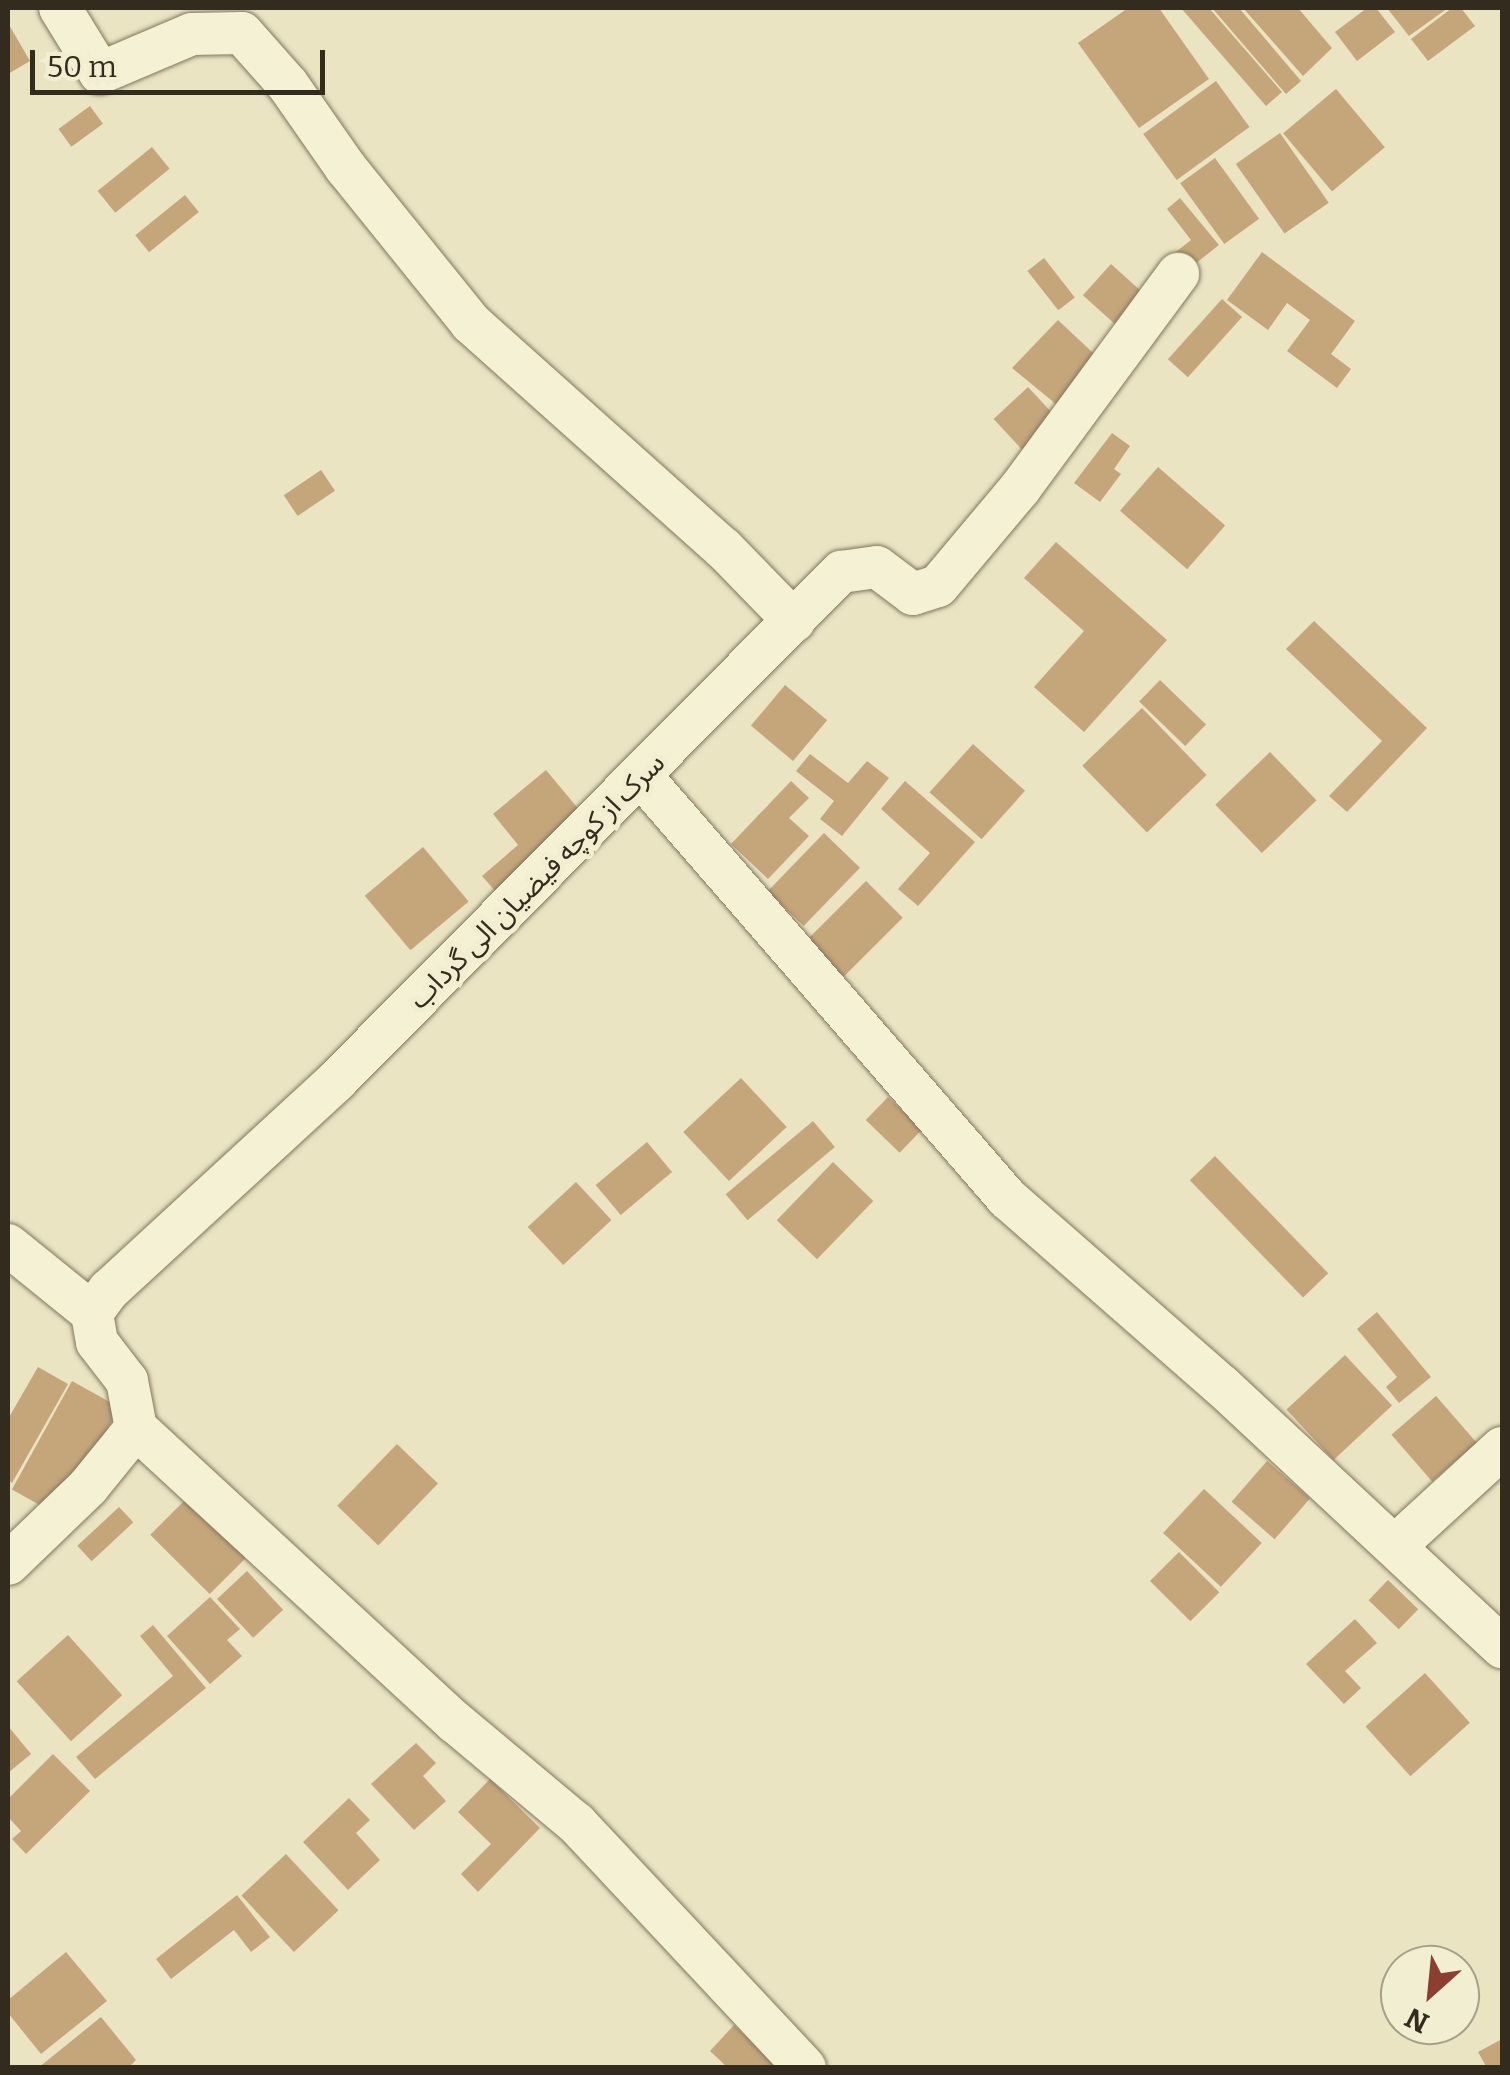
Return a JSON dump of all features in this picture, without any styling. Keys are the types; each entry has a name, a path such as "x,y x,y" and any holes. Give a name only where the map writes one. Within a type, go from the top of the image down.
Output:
{"street":[{"path":"60,8 100,73 192,34 242,32 288,84 346,168 471,324 723,548 794,622"},
{"name":"سرک از کوچه فیضیان الی گرداب","path":"92,1313 109,1290 337,1080 842,572 876,567 913,594 938,586 1021,487 1178,274"},
{"path":"641,776 1007,1198 1222,1386 1502,1647"},
{"path":"8,1244 92,1313 97,1342 127,1381 136,1428 455,1722 576,1823 805,2068"},
{"path":"8,1564 88,1487 136,1428"},
{"path":"1395,1546 1502,1448"}],"building":[{"path":"1128,8 1159,8 1209,79 1139,128 1078,43"},
{"path":"1181,8 1209,8 1282,92 1266,106"},
{"path":"1212,8 1239,8 1301,81 1286,94"},
{"path":"1243,8 1298,8 1332,48 1303,76"},
{"path":"1367,8 1376,8 1395,32 1357,61 1335,32"},
{"path":"1387,8 1448,8 1409,36"},
{"path":"1452,8 1461,8 1475,26 1428,61 1411,39"},
{"path":"8,23 30,61 8,74"},
{"path":"1216,81 1250,127 1177,180 1143,134"},
{"path":"1336,89 1385,147 1332,192 1283,133"},
{"path":"90,106 103,124 71,147 58,129"},
{"path":"1280,133 1329,203 1285,234 1236,164"},
{"path":"152,147 170,169 115,213 98,191"},
{"path":"1215,158 1259,219 1224,244 1180,183"},
{"path":"185,195 199,212 149,252 135,235"},
{"path":"1180,198 1219,245 1181,275 1167,259 1191,240 1167,209"},
{"path":"1262,252 1355,321 1331,354 1351,369 1337,388 1287,351 1310,320 1287,303 1268,330 1227,300"},
{"path":"1044,258 1075,297 1058,310 1027,271"},
{"path":"1111,264 1152,301 1124,332 1083,295"},
{"path":"1222,299 1242,317 1188,377 1168,359"},
{"path":"1058,320 1109,368 1079,423 1012,368"},
{"path":"1028,387 1076,439 1042,471 994,419"},
{"path":"1112,433 1130,446 1114,469 1121,474 1100,502 1074,483"},
{"path":"1158,467 1225,525 1187,569 1120,511"},
{"path":"321,470 335,491 298,516 284,495"},
{"path":"1056,542 1167,640 1084,732 1034,687 1084,631 1024,578"},
{"path":"1314,621 1427,728 1347,812 1329,796 1382,741 1286,649"},
{"path":"1160,680 1206,724 1185,746 1139,702"},
{"path":"785,685 827,720 793,761 751,726"},
{"path":"1142,708 1207,775 1147,833 1082,766"},
{"path":"973,744 1025,791 982,839 930,792"},
{"path":"1270,752 1317,800 1262,853 1215,805"},
{"path":"810,754 848,783 867,761 889,778 842,836 820,819 834,801 796,771"},
{"path":"546,770 586,818 496,892 482,876 518,845 493,814"},
{"path":"791,781 809,798 789,818 809,836 768,879 731,844"},
{"path":"905,781 975,842 918,906 898,889 930,853 881,809"},
{"path":"824,833 860,868 804,926 768,891"},
{"path":"423,847 469,901 410,950 365,896"},
{"path":"866,881 903,918 838,982 802,945"},
{"path":"741,1078 787,1127 729,1181 683,1132"},
{"path":"888,1097 922,1130 900,1153 866,1120"},
{"path":"813,1121 835,1147 748,1220 726,1194"},
{"path":"647,1142 672,1172 621,1215 596,1185"},
{"path":"1215,1156 1328,1273 1303,1298 1190,1180"},
{"path":"833,1162 873,1201 817,1259 777,1220"},
{"path":"576,1182 611,1220 563,1265 528,1227"},
{"path":"1377,1312 1431,1377 1399,1403 1386,1387 1397,1377 1357,1329"},
{"path":"1345,1355 1392,1405 1334,1460 1286,1410"},
{"path":"38,1367 68,1384 12,1483 8,1480 8,1419"},
{"path":"72,1381 119,1407 59,1516 12,1489"},
{"path":"1436,1396 1477,1443 1432,1481 1391,1435"},
{"path":"397,1444 438,1484 378,1545 337,1506"},
{"path":"1267,1461 1310,1498 1275,1539 1232,1502"},
{"path":"1204,1489 1262,1543 1221,1587 1163,1533"},
{"path":"192,1493 251,1552 210,1594 150,1535"},
{"path":"119,1507 133,1522 92,1561 77,1546"},
{"path":"1179,1552 1219,1592 1190,1621 1150,1581"},
{"path":"247,1571 283,1610 253,1638 217,1599"},
{"path":"1388,1580 1418,1609 1399,1629 1369,1600"},
{"path":"210,1597 240,1629 227,1640 242,1656 210,1684 167,1636"},
{"path":"1355,1619 1377,1643 1345,1671 1361,1688 1344,1704 1306,1664"},
{"path":"153,1625 206,1688 95,1779 76,1757 173,1676 140,1636"},
{"path":"68,1635 122,1695 71,1741 17,1681"},
{"path":"1425,1673 1470,1723 1410,1776 1366,1727"},
{"path":"8,1726 31,1754 8,1773"},
{"path":"416,1743 436,1763 423,1776 446,1801 414,1830 371,1784"},
{"path":"53,1754 90,1791 26,1854 12,1839 21,1831 8,1817 8,1799"},
{"path":"490,1779 540,1828 478,1892 461,1874 491,1844 458,1812"},
{"path":"349,1798 370,1820 356,1833 380,1860 348,1890 303,1842"},
{"path":"286,1854 339,1910 294,1952 241,1896"},
{"path":"237,1895 270,1937 251,1952 234,1930 171,1979 156,1959"},
{"path":"66,1952 107,2001 41,2054 8,2013 8,2000"},
{"path":"101,2017 136,2060 128,2068 38,2068"},
{"path":"734,2025 779,2068 728,2068 710,2051"},
{"path":"1502,2039 1502,2068 1487,2068 1478,2052"}]}
